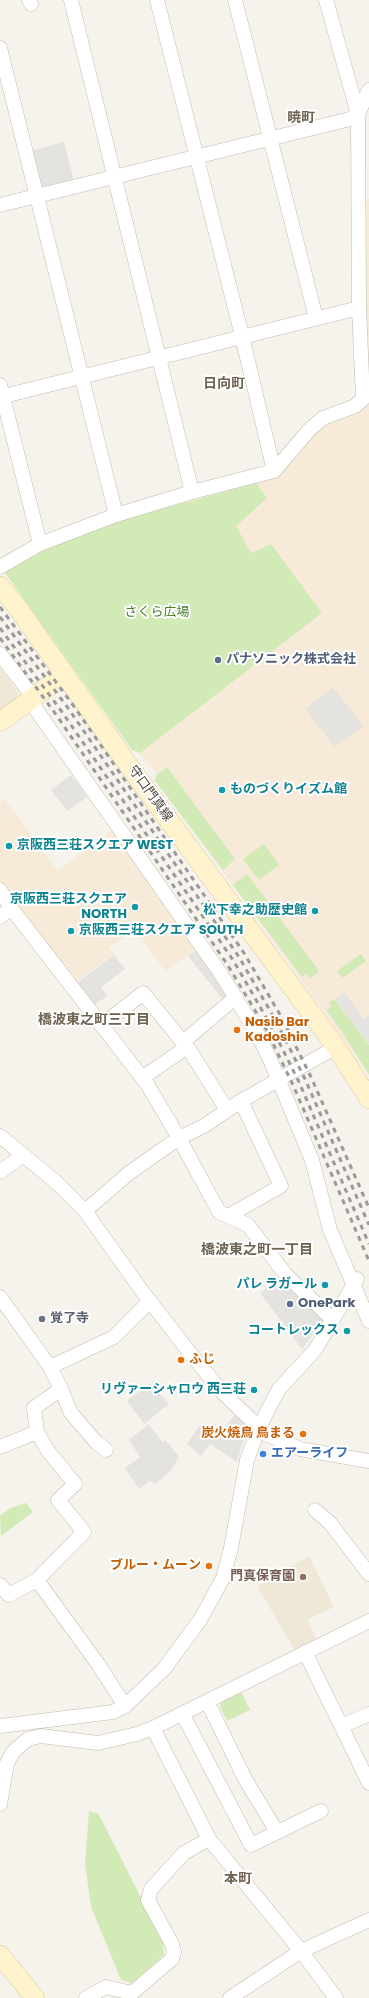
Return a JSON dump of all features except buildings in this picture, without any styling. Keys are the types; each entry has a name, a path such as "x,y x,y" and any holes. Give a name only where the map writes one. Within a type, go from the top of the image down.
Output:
{"main road":[{"name":"守口門真線","path":"0,586 18,608 134,773 336,1047 369,1099"},
{"path":"0,722 65,674"},
{"path":"0,1955 35,1998"}],"street":[{"path":"71,0 192,492"},
{"path":"157,0 242,336 274,471"},
{"path":"235,0 316,318"},
{"path":"0,567 40,544 116,515 192,492 274,471 310,429 322,418 355,406 363,399 359,308 358,114 326,0"},
{"path":"0,48 116,515"},
{"path":"0,206 196,156 350,119 358,114 369,90"},
{"path":"40,544 1,393 81,377 159,356 359,308"},
{"path":"0,654 28,690 42,718 236,997 269,1057 277,1080 312,1160 330,1230 356,1280 369,1321"},
{"path":"0,890 12,908 142,1078 180,1138 219,1212 248,1225 286,1275 332,1320"},
{"path":"0,917 12,908"},
{"path":"102,1025 142,993 185,1044 227,1110"},
{"path":"142,1078 185,1044 236,997"},
{"path":"84,1211 129,1173 180,1138 204,1126 241,1101 336,1047"},
{"path":"228,1216 280,1186 241,1101"},
{"path":"0,1136 56,1182 84,1211 142,1291 223,1393 258,1427 266,1434 300,1449 369,1461"},
{"path":"0,1172 23,1155"},
{"path":"0,1726 113,1712 125,1706 164,1669 200,1620 223,1578 247,1460 258,1427 279,1389 315,1350 356,1280"},
{"path":"0,1297 50,1367 71,1413 96,1442 106,1450"},
{"path":"50,1367 114,1337 150,1301"},
{"path":"0,1585 9,1595 37,1580 84,1532 58,1500 75,1484 48,1451 37,1432 34,1408 61,1389"},
{"path":"0,1447 37,1432"},
{"path":"315,1510 330,1523 369,1574"},
{"path":"37,1580 98,1664 125,1706"},
{"path":"0,1804 7,1763 13,1752 28,1739 42,1736 98,1743 137,1734 153,1728 369,1620"},
{"path":"305,1652 369,1783"},
{"path":"207,1701 245,1779 277,1832"},
{"path":"182,1713 251,1845 320,1811"},
{"path":"342,1726 369,1714"},
{"path":"153,1728 209,1838 301,1951 336,1998"},
{"path":"86,1998 106,1987 132,1993 172,1959 174,1952 172,1944 148,1900 151,1889 184,1853 209,1838"},
{"path":"230,1998 301,1951 369,1920"}],"shaded area":[{"path":"64,142 74,181 46,189 38,183 30,151"},
{"name":"パナソニック株式会社","path":"365,198 369,199 369,1074 156,780 157,773 140,754 132,750 41,550 277,476 325,423 363,409 368,404 364,273"},
{"path":"0,667 18,692 16,699 0,712"},
{"path":"333,687 363,726 335,747 305,709"},
{"path":"71,775 87,797 67,811 51,790"},
{"path":"5,799 58,871 113,829 197,948 166,972 134,930 109,948 114,954 74,984 13,903 15,901 0,880 0,802"},
{"path":"198,949 229,997 224,1001 188,956"},
{"path":"114,955 125,969 101,987 107,996 91,1008 74,985"},
{"path":"344,992 364,1019 369,1015 369,1044 335,999"},
{"name":"OnePark","path":"280,1277 324,1320 302,1349 260,1293"},
{"path":"150,1383 169,1404 144,1424 127,1401"},
{"path":"238,1412 248,1424 237,1462 210,1444 201,1456 187,1444 200,1425 215,1437"},
{"path":"149,1424 162,1442 165,1440 179,1456 172,1469 156,1484 150,1481 139,1489 125,1468 140,1457 129,1440"},
{"path":"309,1556 334,1607 308,1619 318,1643 296,1652 257,1586"}],"green space":[{"name":"さくら広場","path":"256,483 267,498 236,526 251,553 271,544 322,613 140,753 132,750 3,570 41,550 104,525"},
{"path":"167,767 235,859 223,870 155,781 156,775"},
{"path":"264,844 279,865 259,880 243,859"},
{"path":"248,875 319,971 310,979 306,974 302,977 233,885"},
{"path":"361,954 366,961 343,978 337,971"},
{"path":"334,999 369,1045 369,1075 341,1030 326,1010 331,1007 329,1003"},
{"path":"26,1503 33,1512 1,1536 0,1516 10,1508"},
{"path":"241,1692 250,1710 227,1721 220,1707 221,1702"},
{"path":"89,1811 98,1813 163,1941 164,1955 132,1983 121,1980 91,1907 85,1864"}],"railway":[{"path":"0,607 73,705 244,953 282,1018 311,1077 369,1208"},
{"path":"0,617 68,708 239,957 276,1021 305,1079 369,1225"},
{"path":"0,628 62,712 233,960 270,1024 299,1082 369,1244"},
{"path":"0,638 57,716 227,964 265,1027 293,1085 369,1261"}],"place":[{"name":"パナソニック株式会社","path":"218,660"},
{"name":"ものづくりイズム館","path":"222,790"},
{"name":"京阪西三荘スクエア WEST","path":"9,846"},
{"name":"京阪西三荘スクエア NORTH","path":"135,907"},
{"name":"松下幸之助歴史館","path":"315,911"},
{"name":"京阪西三荘スクエア SOUTH","path":"71,931"},
{"name":"Nasib Bar Kadoshin","path":"237,1030"},
{"name":"パレ ラガール","path":"325,1285"},
{"name":"OnePark","path":"290,1304"},
{"name":"覚了寺","path":"42,1319"},
{"name":"コートレックス","path":"347,1331"},
{"name":"ふじ","path":"181,1360"},
{"name":"リヴァーシャロウ 西三荘","path":"254,1390"},
{"name":"炭火焼鳥 鳥まる","path":"303,1434"},
{"name":"エアーライフ","path":"263,1454"},
{"name":"ブルー・ムーン","path":"209,1566"},
{"name":"門真保育園","path":"303,1577"}],"district":[{"name":"暁町","path":"301,118"},
{"name":"日向町","path":"224,384"},
{"name":"橋波東之町三丁目","path":"94,1020"},
{"name":"橋波東之町一丁目","path":"257,1250"},
{"name":"本町","path":"238,1879"}]}
